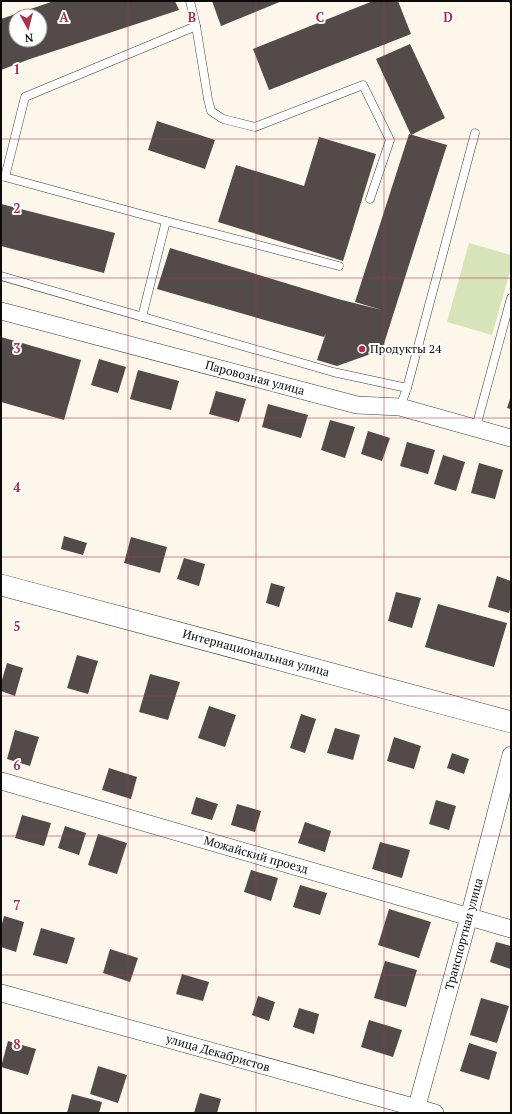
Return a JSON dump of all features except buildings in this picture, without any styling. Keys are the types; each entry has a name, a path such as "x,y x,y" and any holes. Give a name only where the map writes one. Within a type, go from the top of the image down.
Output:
{"street":[{"name":"Паровозная улица","path":"1,311 357,406 400,407 511,438"},
{"name":"Интернациональная улица","path":"1,585 511,722"},
{"name":"Транспортная улица","path":"415,1110 469,917 511,755"},
{"name":"Можайский проезд","path":"1,781 511,929"},
{"name":"улица Декабристов","path":"1,993 415,1110 435,1113"}],"lane":[{"path":"190,1 196,26 211,111 223,119 255,127 363,85 390,140 370,199"},
{"path":"196,26 25,97 5,177 339,266"},
{"path":"400,407 407,388 475,133"},
{"path":"142,317 166,221"},
{"path":"1,276 333,372 407,388"},
{"path":"476,427 511,298"}],"green space":[{"path":"469,243 511,255 511,268 492,335 447,322"}],"place":[{"name":"Продукты 24","path":"362,349"}]}
